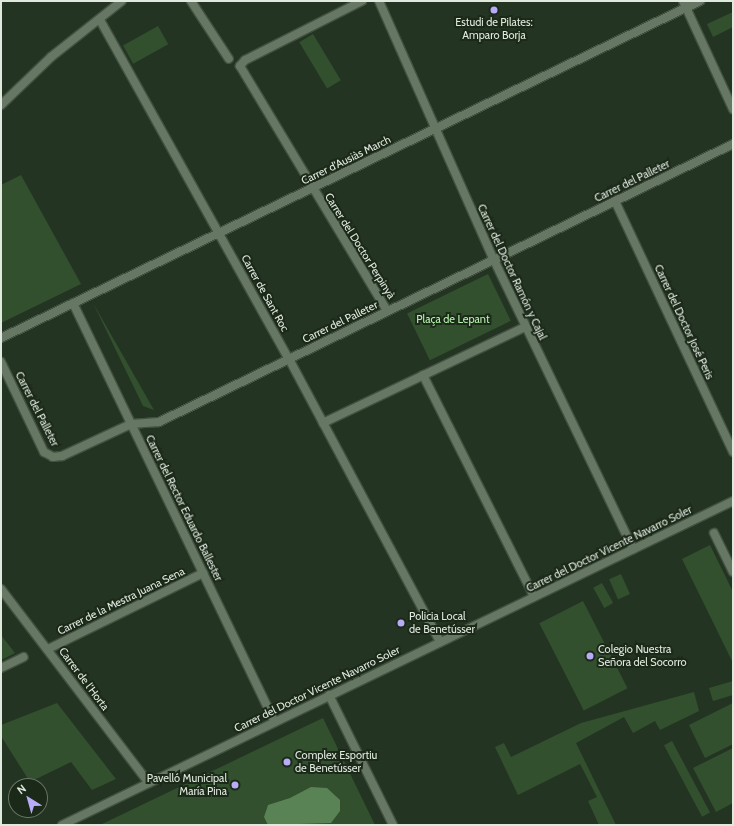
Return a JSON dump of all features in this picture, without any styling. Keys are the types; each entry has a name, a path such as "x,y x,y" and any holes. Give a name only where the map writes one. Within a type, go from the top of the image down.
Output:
{"street":[{"path":"1,105 62,48 100,20 111,7 122,1"},
{"path":"191,1 229,59"},
{"name":"Carrer del Doctor Perpinyà","path":"362,1 245,60 240,69 387,311"},
{"name":"Carrer del Doctor Ramón y Cajal","path":"379,1 494,260 633,550"},
{"name":"Carrer d'Ausiàs March","path":"1,338 436,129 685,4 700,1"},
{"path":"685,4 733,109"},
{"name":"Carrer de Sant Roc","path":"100,20 218,233 290,359 440,642"},
{"name":"Carrer del Palleter","path":"1,362 46,455 62,456 132,424 155,423 733,144"},
{"name":"Carrer del Doctor José Peris","path":"615,201 733,452"},
{"name":"Carrer del Rector Eduardo Ballester","path":"73,303 275,722"},
{"path":"323,423 525,327"},
{"path":"423,375 534,597"},
{"name":"Carrer del Doctor Vicente Navarro Soler","path":"62,825 733,501"},
{"path":"714,533 733,572"},
{"name":"Carrer de la Mestra Juana Sena","path":"48,649 203,573"},
{"name":"Carrer de l’Horta","path":"1,589 149,783"},
{"path":"1,668 24,657"},
{"path":"330,695 393,825"}],"green space":[{"path":"733,12 733,27 713,37 707,24"},
{"path":"158,26 168,44 133,64 123,45"},
{"path":"313,34 341,80 327,89 299,42"},
{"path":"21,175 81,284 1,323 1,185"},
{"name":"Plaça de Lepant","path":"488,274 511,321 430,360 407,313"},
{"path":"93,303 154,410 143,406"},
{"path":"710,545 733,592 733,663 682,559"},
{"path":"621,574 630,594 618,599 609,579"},
{"path":"602,583 613,603 604,608 593,588"},
{"path":"583,601 627,688 584,711 539,623"},
{"path":"1,635 15,653 1,660"},
{"path":"733,681 733,695 713,701 709,688"},
{"path":"694,692 699,711 660,730 655,721 633,733 624,717 576,743 616,825 599,825 588,801 597,797 580,764 518,795 495,747 504,743 511,757 581,723"},
{"path":"57,703 116,779 92,790 71,762 38,778 27,778 1,736 1,725"},
{"path":"733,703 733,744 705,758 689,725"},
{"name":"Complex Esportiu de Benetússer","path":"323,718 375,825 100,825 304,727"},
{"path":"672,741 710,813 702,817 664,745"},
{"path":"733,748 733,803 716,812 693,768"}],"shaded area":[{"path":"311,787 327,788 340,800 340,811 331,823 268,825 264,817 268,805 290,798"}],"place":[{"name":"Estudi de Pilates: Amparo Borja","path":"494,10"},
{"name":"Policia Local de Benetússer","path":"401,623"},
{"name":"Colegio Nuestra Señora del Socorro","path":"590,656"},
{"name":"Complex Esportiu de Benetússer","path":"287,762"},
{"name":"Pavelló Municipal María Pina","path":"235,785"}]}
